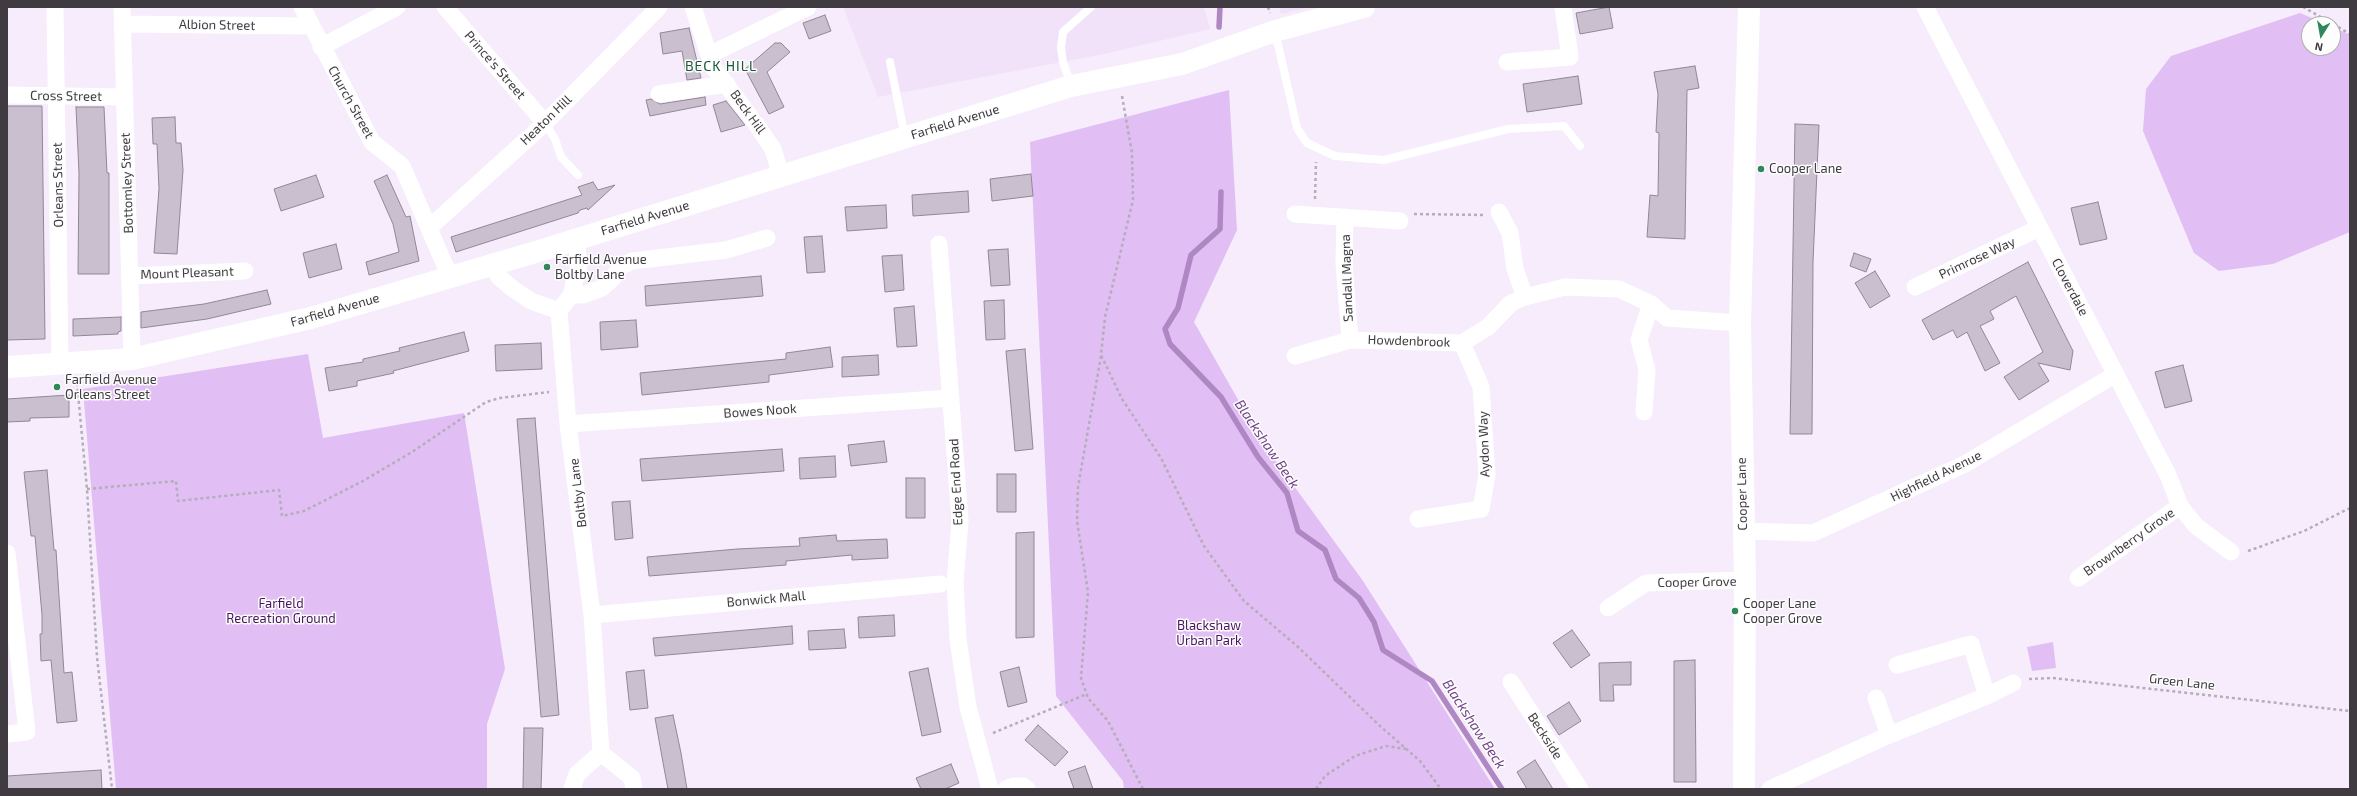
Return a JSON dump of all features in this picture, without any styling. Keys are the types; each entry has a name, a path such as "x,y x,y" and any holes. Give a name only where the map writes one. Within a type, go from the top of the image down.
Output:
{"street":[{"name":"Orleans Street","path":"55,7 56,95 68,363"},
{"name":"Bottomley Street","path":"122,7 132,359"},
{"name":"Church Street","path":"302,7 310,26 372,142 402,166 450,277"},
{"path":"321,47 397,7"},
{"name":"Prince's Street","path":"445,7 545,123"},
{"name":"Heaton Hill","path":"429,228 545,123 659,7"},
{"name":"Beck Hill","path":"693,7 713,67 727,84 773,149 780,176"},
{"path":"709,55 808,7"},
{"name":"Farfield Avenue","path":"7,367 132,359 311,318 576,239 1071,86 1119,78 1182,64 1275,31 1364,7"},
{"path":"1507,62 1570,57 1563,7"},
{"name":"Cooper Lane","path":"1744,789 1745,580 1740,323 1749,7"},
{"name":"Cloverdale","path":"1925,7 2168,475 2180,506 2196,526 2231,552"},
{"name":"Albion Street","path":"123,24 310,26"},
{"path":"659,94 727,84"},
{"name":"Cross Street","path":"7,95 124,97"},
{"path":"1499,212 1510,233 1515,269 1525,297"},
{"name":"Sandall Magna","path":"1295,214 1400,221"},
{"name":"Sandall Magna","path":"1346,217 1344,262 1350,340"},
{"name":"Primrose Way","path":"1914,287 2039,228"},
{"path":"571,295 583,295 602,288 614,278 620,267 632,261 726,250 768,238"},
{"path":"492,264 499,277 513,289 531,301 559,310 571,295 579,265 576,239"},
{"name":"Edge End Road","path":"938,244 960,521 955,582 958,639 968,707 990,789"},
{"name":"Mount Pleasant","path":"130,276 245,271"},
{"name":"Howdenbrook","path":"1295,356 1350,340 1462,343 1488,327 1511,303 1525,297 1565,287 1619,289 1651,304 1667,318 1740,323"},
{"path":"1644,412 1647,370 1639,340 1651,304"},
{"name":"Boltby Lane","path":"559,310 568,424 592,615 601,753"},
{"name":"Aydon Way","path":"1418,519 1481,509 1487,474 1482,388 1462,343"},
{"name":"Highfield Avenue","path":"1743,531 1813,533 1965,464 2116,374"},
{"name":"Bowes Nook","path":"568,424 951,398"},
{"name":"Brownberry Grove","path":"2078,578 2180,506"},
{"path":"7,553 27,732 7,734"},
{"name":"Cooper Grove","path":"1608,608 1646,583 1745,580"},
{"name":"Bonwick Mall","path":"592,615 940,584"},
{"path":"1897,665 1971,644 1987,696"},
{"name":"Beckside","path":"1510,682 1580,789"},
{"path":"1770,789 1889,735 1987,696 2013,683"},
{"path":"1876,698 1889,735"},
{"path":"572,789 577,774 601,753 632,778 634,789"},
{"path":"1006,789 1013,786 1023,786 1027,789"}],"lane":[{"path":"1071,86 1063,62 1061,47 1063,32 1092,7"},
{"path":"1275,31 1297,128 1308,143 1335,156 1384,160 1508,129 1564,126 1580,146"},
{"path":"890,62 905,137"},
{"path":"545,123 555,139 561,157 578,175"}],"path":[{"path":"2303,7 2319,16"},
{"path":"2341,29 2350,34"},
{"path":"1119,78 1132,153 1133,200 1105,317 1101,355 1078,487 1077,521 1088,592 1081,678 1087,694 1108,721 1143,789"},
{"path":"1315,215 1317,147"},
{"path":"1400,221 1411,214 1476,216 1499,212"},
{"path":"1101,355 1122,399 1161,458 1204,546 1244,601 1297,646 1406,750 1420,761 1441,789"},
{"path":"68,363 87,489 97,657 112,789"},
{"path":"87,489 176,481 178,501 279,490 282,516 309,509 364,481 486,402 500,398 565,390"},
{"path":"2231,552 2241,553 2304,531 2350,508"},
{"name":"Green Lane","path":"2013,683 2037,677 2053,678 2350,711"},
{"path":"977,740 1087,694"},
{"path":"1316,789 1325,776 1355,756 1386,746 1406,750"}],"shaded area":[{"path":"843,7 1204,7 1210,29 1104,54 878,97"},
{"path":"1279,7 1311,7 1281,14"}],"green space":[{"path":"2300,13 2307,16 2301,16 2301,56 2341,56 2341,31 2350,35 2350,232 2273,264 2219,271 2194,253 2143,131 2146,89 2171,56"},
{"name":"Blackshaw Urban Park","path":"1229,90 1237,230 1194,322 1262,442 1363,581 1495,789 1124,789 1123,781 1056,696 1030,142"},
{"name":"Farfield Recreation Ground","path":"308,354 323,438 464,413 505,669 487,724 487,788 116,789 83,389"},
{"path":"2053,642 2056,668 2032,671 2027,647"}],"building":[{"path":"1609,7 1613,28 1580,34 1576,13"},
{"path":"825,15 831,31 809,39 803,23"},
{"path":"689,28 701,78 687,80 682,51 663,54 660,33"},
{"path":"775,43 781,43 790,52 767,72 784,107 769,114 745,69"},
{"path":"1695,66 1699,88 1687,90 1685,239 1647,237 1650,195 1658,196 1659,133 1656,132 1658,94 1654,72"},
{"path":"1578,76 1582,104 1527,112 1523,84"},
{"path":"705,97 706,105 650,116 646,100 651,99 660,104"},
{"path":"726,101 745,125 721,132 713,105"},
{"path":"7,106 42,106 45,339 7,340"},
{"path":"76,107 104,107 107,173 109,173 109,274 78,274 79,173"},
{"path":"175,117 176,143 181,143 183,170 177,254 154,253 159,189 157,144 153,144 152,118"},
{"path":"1795,124 1819,125 1813,262 1812,434 1790,434"},
{"path":"1031,174 1033,196 992,201 990,179"},
{"path":"316,175 324,197 281,211 274,189"},
{"path":"387,175 406,217 410,216 419,261 369,275 366,262 399,252 393,224 374,181"},
{"path":"593,182 598,190 615,185 588,210 587,208 580,210 578,213 456,252 451,237 582,195 578,187"},
{"path":"968,191 969,212 913,216 912,195"},
{"path":"2098,202 2107,239 2080,245 2071,208"},
{"path":"886,205 887,228 847,231 845,207"},
{"path":"822,236 825,272 807,273 804,237"},
{"path":"336,244 342,269 309,278 303,253"},
{"path":"1008,249 1010,285 991,286 988,250"},
{"path":"1854,253 1871,259 1866,272 1850,266"},
{"path":"902,255 904,290 885,292 882,256"},
{"path":"2028,262 2073,351 2070,370 2038,363 2049,381 2019,400 2004,377 2043,352 2016,296 1990,311 1994,319 1980,326 2000,363 1985,371 1967,332 1957,338 1953,330 1933,340 1922,320"},
{"path":"1875,271 1890,296 1870,308 1855,283"},
{"path":"761,276 763,296 646,306 645,286"},
{"path":"267,290 271,304 207,319 141,328 141,312 204,304"},
{"path":"1004,300 1005,339 986,340 984,301"},
{"path":"914,306 917,346 897,347 894,308"},
{"path":"121,317 121,331 118,332 118,334 73,336 73,319"},
{"path":"636,320 638,347 601,350 600,322"},
{"path":"464,332 469,351 393,371 394,373 357,381 357,386 329,391 325,368 363,362 363,359 400,351 399,348"},
{"path":"541,343 542,369 496,371 495,345"},
{"path":"830,347 833,367 769,375 769,382 642,395 640,373 786,359 786,353"},
{"path":"1025,349 1033,449 1015,451 1006,351"},
{"path":"878,355 879,375 842,377 842,357"},
{"path":"2183,365 2192,401 2165,408 2155,372"},
{"path":"69,395 69,417 30,418 30,421 7,422 7,399"},
{"path":"535,418 559,715 541,717 517,419"},
{"path":"884,441 887,462 851,466 848,445"},
{"path":"782,449 784,471 642,481 640,459"},
{"path":"835,456 836,477 800,479 799,458"},
{"path":"47,470 54,550 56,550 64,673 72,672 77,721 57,723 51,660 41,661 40,634 42,634 42,615 35,536 31,536 24,472"},
{"path":"997,474 1016,474 1016,512 997,512"},
{"path":"906,478 925,478 925,518 906,518"},
{"path":"630,501 633,538 615,540 612,502"},
{"path":"1034,532 1034,637 1016,638 1016,533"},
{"path":"836,535 837,541 887,539 888,558 852,560 852,555 786,561 786,565 649,576 647,557 737,549 800,546 799,538"},
{"path":"894,615 895,636 859,638 858,617"},
{"path":"792,626 793,644 655,656 653,638"},
{"path":"844,629 846,648 809,650 808,631"},
{"path":"1572,630 1590,655 1571,668 1553,643"},
{"path":"1695,660 1696,782 1674,782 1674,661"},
{"path":"1631,662 1631,685 1613,685 1614,701 1600,701 1599,663"},
{"path":"1019,667 1027,702 1008,707 1000,672"},
{"path":"928,668 941,732 922,736 909,672"},
{"path":"644,670 648,708 630,710 626,672"},
{"path":"1569,702 1581,721 1559,735 1547,716"},
{"path":"673,715 687,789 668,789 664,768 655,718"},
{"path":"1038,725 1068,752 1055,766 1025,740"},
{"path":"524,728 543,728 541,789 523,789"},
{"path":"1535,760 1553,789 1527,789 1517,772"},
{"path":"951,764 959,783 945,789 921,789 916,778"},
{"path":"1085,766 1093,789 1074,789 1068,772"},
{"path":"101,770 102,789 7,789 7,776"}],"waterway":[{"name":"Blackshaw Beck","path":"1219,27 1220,7"},
{"name":"Blackshaw Beck","path":"1221,192 1220,229 1191,255 1178,308 1165,329 1170,344 1221,397 1258,457 1287,493 1298,531 1325,550 1336,579 1359,598 1374,622 1383,650 1432,681 1502,789"}],"place":[{"name":"Cooper Lane","path":"1761,169"},
{"name":"Farfield Avenue Boltby Lane","path":"547,267"},
{"name":"Farfield Avenue Orleans Street","path":"57,387"},
{"name":"Cooper Lane Cooper Grove","path":"1735,611"}],"district":[{"name":"BECK HILL","path":"721,66"}]}
